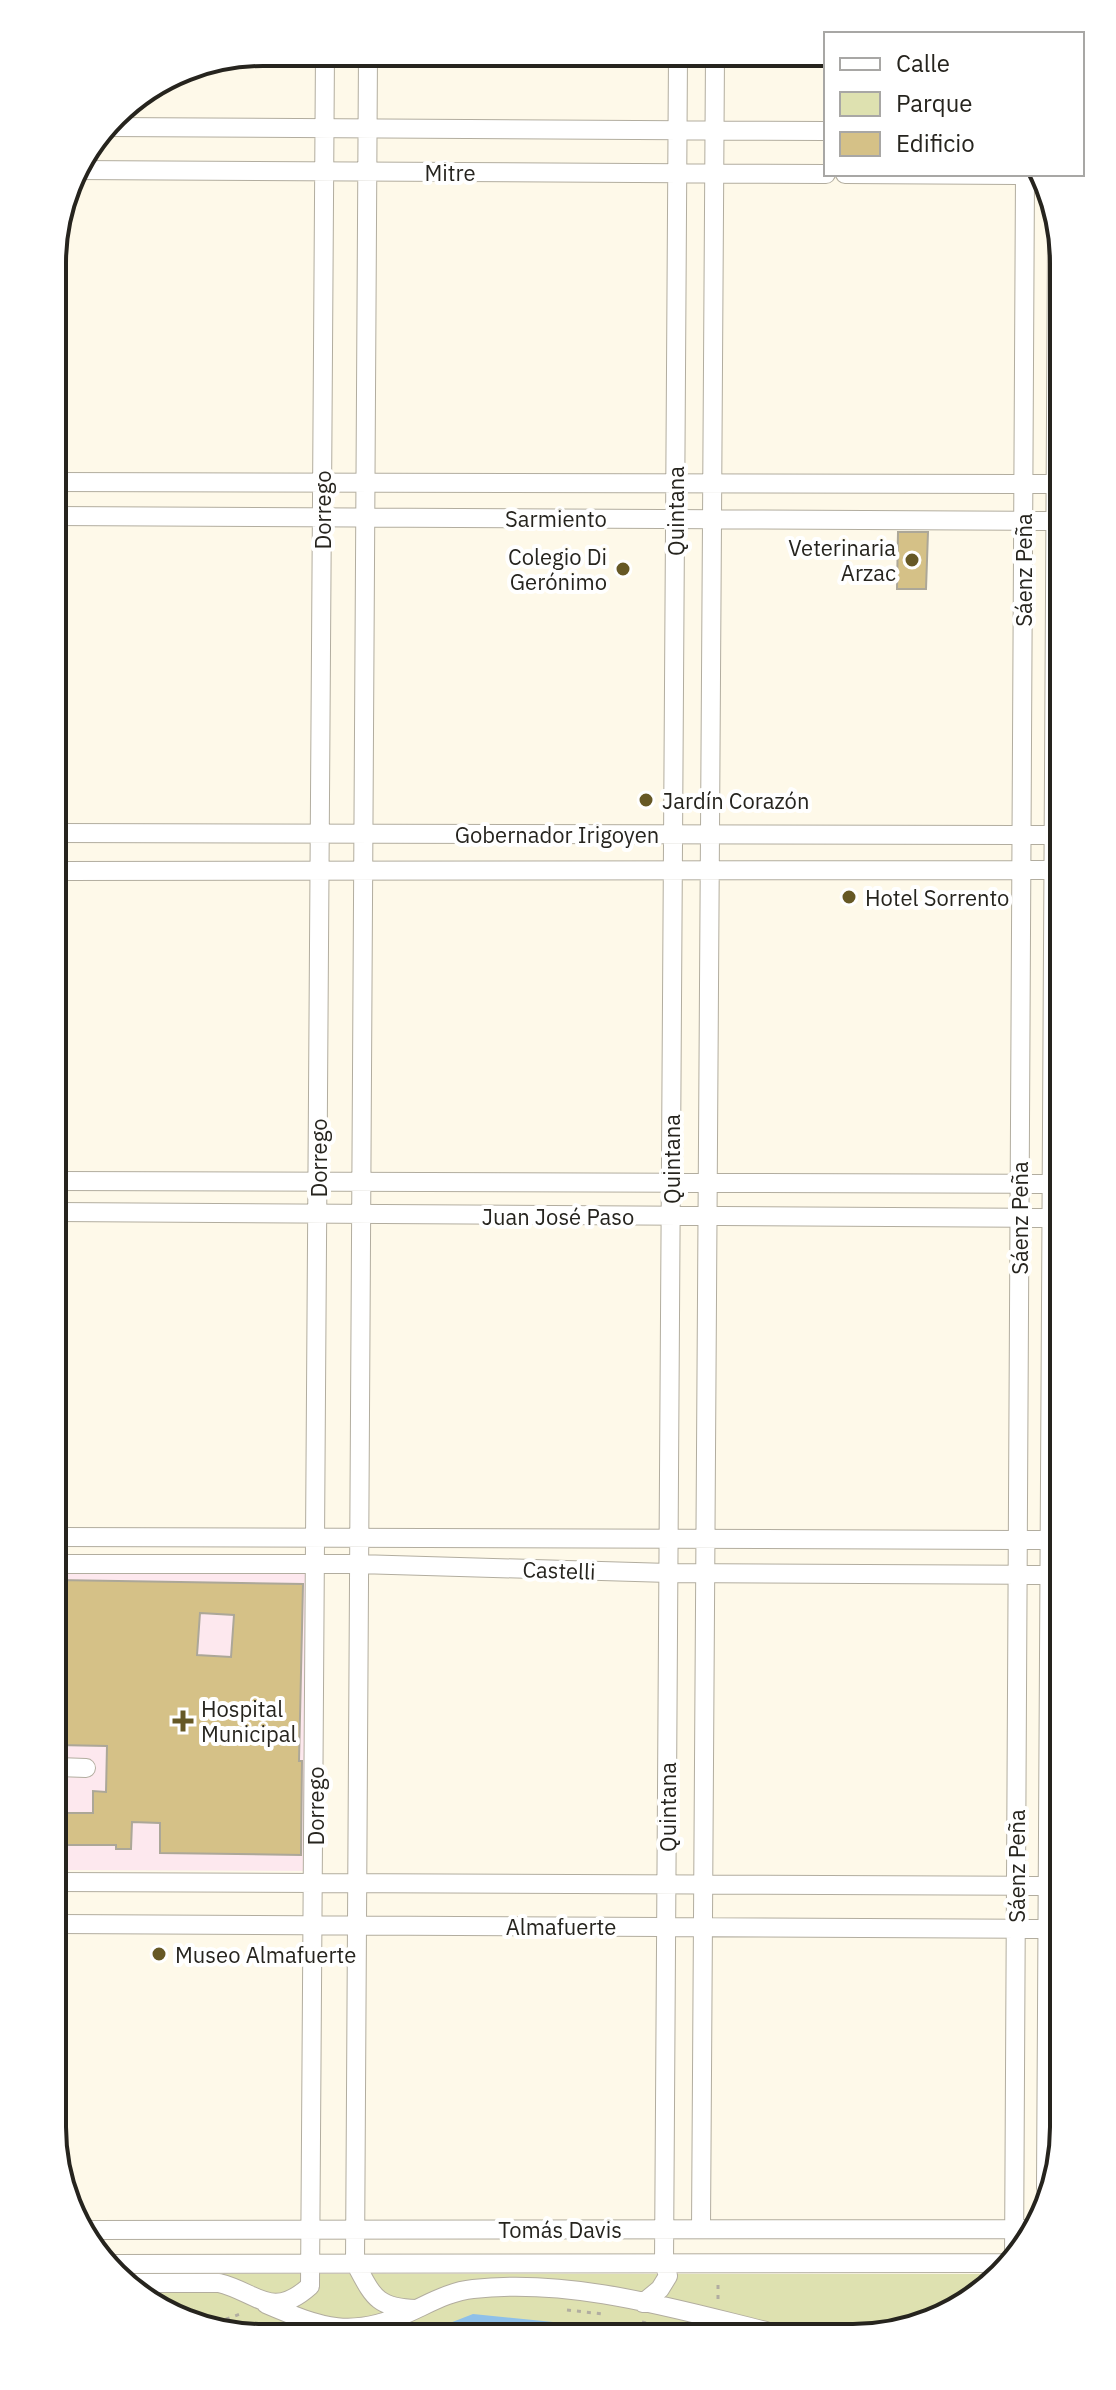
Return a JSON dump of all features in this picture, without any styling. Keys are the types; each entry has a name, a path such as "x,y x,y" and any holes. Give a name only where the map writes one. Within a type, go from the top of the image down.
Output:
{"street":[{"name":"Dorrego","path":"312,2263 325,66"},
{"name":"Dorrego","path":"355,2263 368,66"},
{"name":"Quintana","path":"664,2263 678,66"},
{"name":"Quintana","path":"701,2229 715,66"},
{"name":"Mitre","path":"121,127 824,131"},
{"name":"Mitre","path":"89,170 824,174"},
{"name":"Sáenz Peña","path":"1022,2229 1016,1886 1025,176"},
{"name":"Sarmiento","path":"66,482 1050,484"},
{"name":"Sarmiento","path":"66,516 1050,521"},
{"name":"Gobernador Irigoyen","path":"66,833 1050,835"},
{"name":"Gobernador Irigoyen","path":"66,871 1050,870"},
{"name":"Juan José Paso","path":"66,1181 1050,1184"},
{"name":"Juan José Paso","path":"66,1212 1050,1218"},
{"name":"Castelli","path":"66,1537 316,1535 1050,1540"},
{"name":"Castelli","path":"66,1564 358,1564 705,1574 1050,1575"},
{"path":"66,1767 86,1768"},
{"name":"Almafuerte","path":"66,1882 1050,1886"},
{"name":"Almafuerte","path":"66,1924 1050,1928"},
{"name":"Sáenz Peña","path":"1047,2160 1050,2072"},
{"name":"Tomás Davis","path":"95,2230 1022,2229"},
{"name":"Tomás Davis","path":"122,2264 996,2262"},
{"path":"262,2302 283,2302 301,2294 310,2286 312,2263"},
{"path":"355,2263 374,2296 392,2308 416,2309"},
{"path":"639,2312 668,2276 664,2263"},
{"path":"143,2283 219,2283 233,2286 262,2302 316,2324"},
{"path":"379,2324 471,2289 537,2288 593,2293 639,2312 718,2319 738,2324"}],"path":[{"path":"718,2263 718,2319"},
{"path":"560,2309 605,2315"},
{"path":"639,2312 664,2324"}],"shaded area":[{"name":"Hospital Municipal","path":"66,1572 307,1572 309,1871 66,1870"}],"green space":[{"path":"133,2274 984,2274 963,2291 929,2309 879,2322 853,2324 250,2324 200,2314 176,2304"}],"water":[{"path":"473,2314 564,2324 447,2324"}],"building":[{"name":"Veterinaria Arzac","path":"898,532 928,532 926,589 897,589"},
{"name":"Hospital Municipal","path":"66,1580 303,1584 299,1761 302,1761 301,1855 160,1853 160,1823 132,1822 131,1849 116,1849 116,1845 66,1845 66,1813 93,1813 93,1791 106,1792 107,1746 66,1745","holes":["200,1613 234,1615 231,1657 197,1655"]}],"place":[{"name":"Veterinaria Arzac","path":"912,560"},
{"name":"Colegio Di Gerónimo","path":"623,569"},
{"name":"Jardín Corazón","path":"646,800"},
{"name":"Hotel Sorrento","path":"849,897"},
{"name":"Hospital Municipal","path":"183,1721"},
{"name":"Museo Almafuerte","path":"159,1954"}]}
